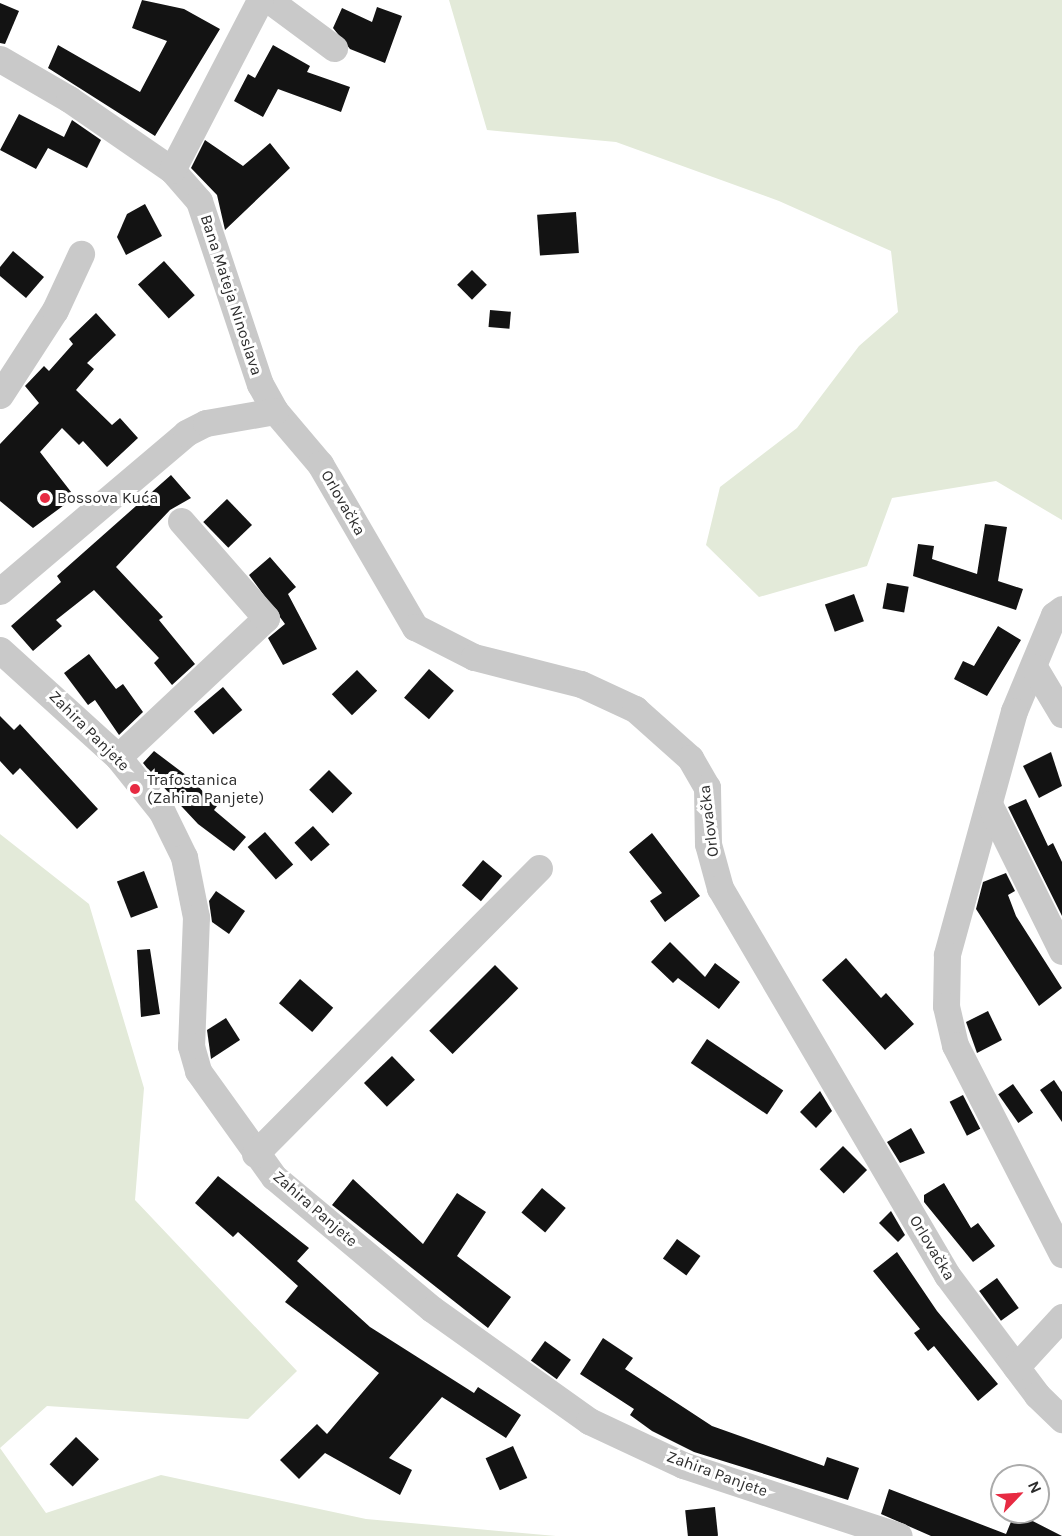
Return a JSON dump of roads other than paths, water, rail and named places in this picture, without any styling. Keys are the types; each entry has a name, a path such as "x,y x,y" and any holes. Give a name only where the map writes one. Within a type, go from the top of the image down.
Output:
{"street":[{"path":"172,170 260,0"},
{"path":"269,0 334,48"},
{"name":"Bana Mateja Ninoslava","path":"0,59 69,99 172,170 199,201 209,223 227,294 260,384"},
{"path":"0,395 55,310 81,254"},
{"name":"Orlovačka","path":"260,384 275,411 320,464 415,627 474,657 581,684 635,709 690,758 707,787 708,844 720,888 947,1275 1016,1367 1062,1419"},
{"path":"0,591 186,433 206,423 275,411"},
{"path":"118,757 266,618 181,521"},
{"path":"1062,609 1054,615 1014,711 947,955 946,1006 955,1045 1062,1254"},
{"name":"Zahira Panjete","path":"0,650 118,757 162,812 184,857 196,918 191,1046 198,1071 255,1154 432,1309 589,1421 683,1465 899,1536"},
{"path":"1034,667 1058,700"},
{"path":"989,804 1062,951"},
{"path":"255,1154 539,868"},
{"path":"1016,1367 1062,1317"}],"place":[{"name":"Bossova Kuća","path":"45,498"},
{"name":"Trafostanica (Zahira Panjete)","path":"135,789"}]}
